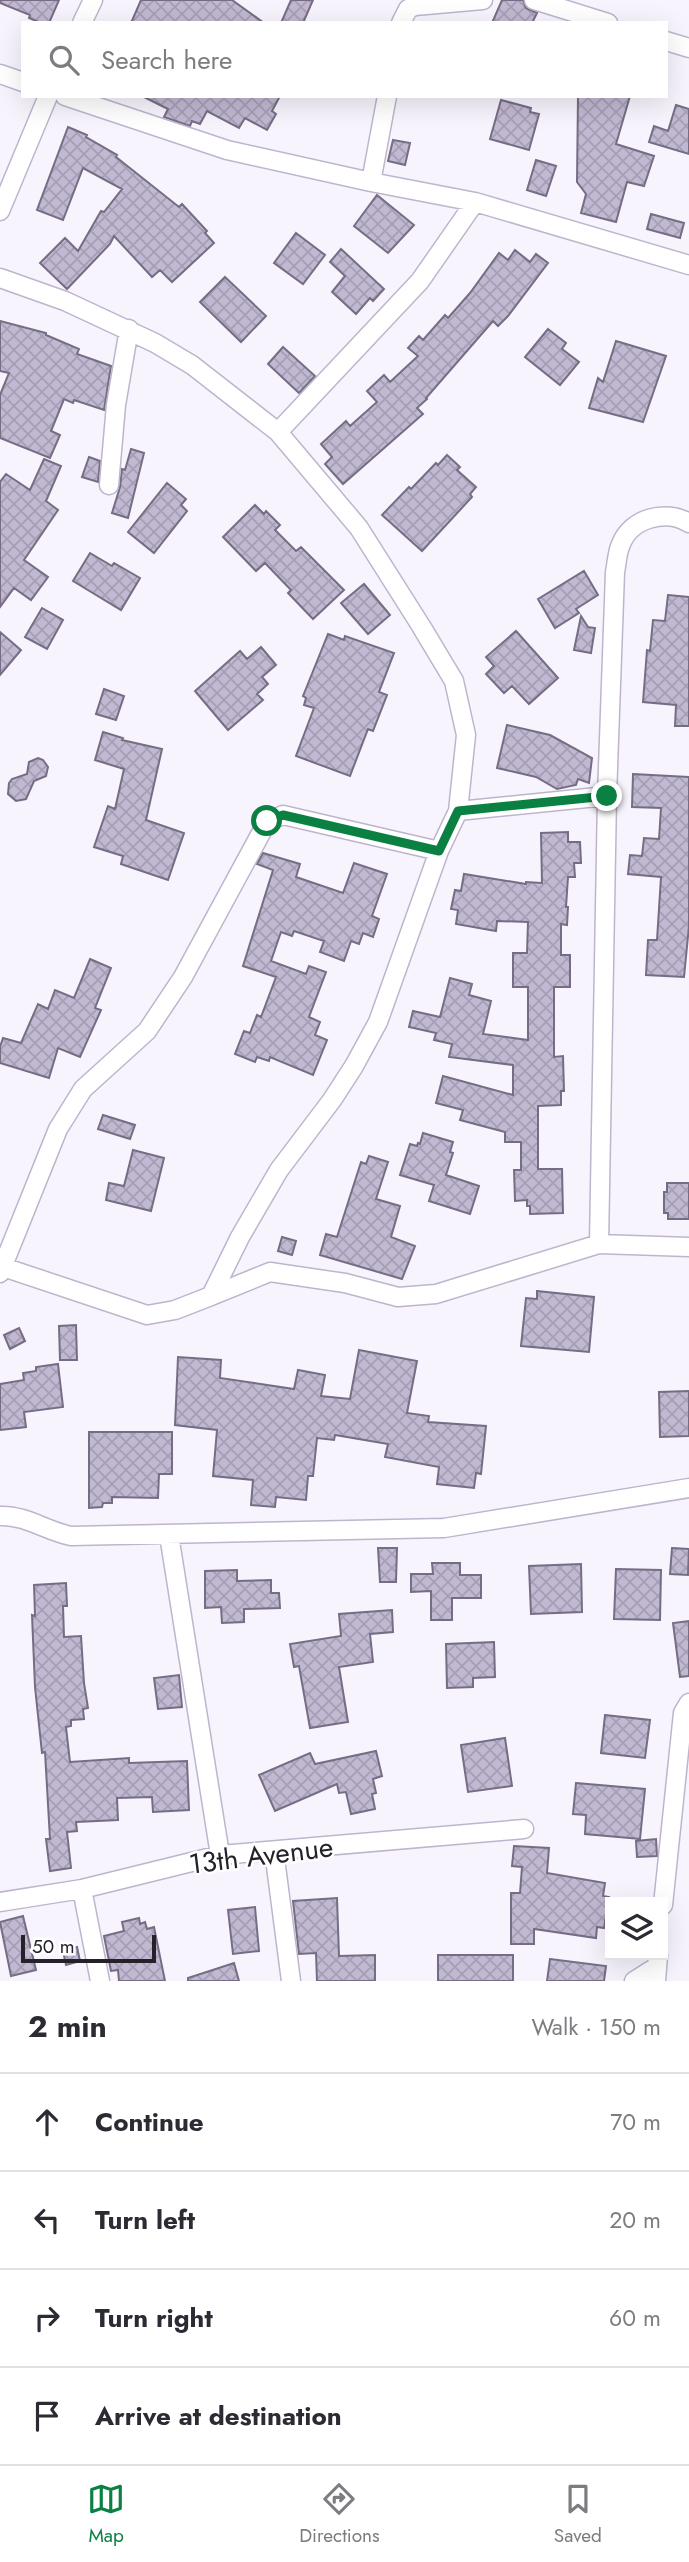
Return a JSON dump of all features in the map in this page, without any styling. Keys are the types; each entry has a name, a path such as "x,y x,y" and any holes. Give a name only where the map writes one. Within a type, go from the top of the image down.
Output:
{"street":[{"path":"83,21 93,0"},
{"path":"402,21 408,9 415,6 483,0"},
{"path":"534,0 602,21"},
{"path":"668,42 689,48"},
{"path":"0,74 21,81"},
{"path":"0,211 47,98"},
{"path":"71,98 227,150 475,202 689,265"},
{"path":"371,182 387,98"},
{"path":"278,432 420,281 475,202"},
{"path":"0,278 65,301 129,329 192,365 278,432 359,528 454,681 466,735 458,811 439,851 378,1022 332,1100 279,1170 240,1237 211,1296"},
{"path":"109,485 116,405 129,329"},
{"path":"599,1244 607,796 615,572 621,542 636,525 655,516 689,523"},
{"path":"458,811 607,796"},
{"path":"439,851 283,815 267,821 183,977 147,1031 83,1089 58,1129 2,1270 146,1315 175,1310 270,1272 345,1283 398,1297 436,1294 599,1244 689,1247"},
{"path":"0,1516 15,1515 54,1532 71,1535 444,1528 689,1488"},
{"path":"169,1535 220,1855"},
{"path":"664,1897 683,1713 689,1703"},
{"name":"13th Avenue","path":"0,1902 82,1889 220,1855 524,1829"},
{"path":"274,1851 291,1981"},
{"path":"82,1889 100,1981"},
{"path":"634,1981 657,1968"}],"building":[{"path":"0,0 59,0 50,21 36,21 29,18 30,15 0,3"},
{"path":"141,0 232,0 261,21 132,21"},
{"path":"291,0 313,0 304,21 282,21"},
{"path":"502,0 523,0 526,8 537,13 533,21 493,21"},
{"path":"146,98 279,98 272,111 276,114 267,130 245,118 239,128 207,111 200,124 192,121 190,126 164,117 168,109"},
{"path":"578,98 629,98 616,144 654,156 644,186 627,182 616,222 581,213 586,194 577,182"},
{"path":"501,100 531,108 530,112 539,114 529,150 490,139"},
{"path":"676,105 689,109 689,154 649,142 654,126 668,131"},
{"path":"68,127 87,135 86,137 117,155 116,157 179,207 182,204 207,231 205,233 214,243 172,282 160,270 152,277 114,236 110,244 67,289 40,263 65,238 78,251 101,211 104,212 122,189 83,168 63,220 37,210"},
{"path":"393,140 410,143 405,165 388,161"},
{"path":"536,160 556,166 546,196 527,190"},
{"path":"377,195 414,225 388,253 354,226"},
{"path":"651,214 684,223 680,238 647,229"},
{"path":"296,233 325,255 303,284 274,263"},
{"path":"341,249 384,289 373,301 370,298 356,314 332,292 345,276 330,262"},
{"path":"515,250 530,262 536,254 548,263 508,316 498,326 493,321 417,408 423,414 343,484 325,464 332,457 321,444 346,421 350,426 377,402 367,391 384,375 390,382 418,356 408,348 419,336 423,340 445,315 448,318 499,253 508,260"},
{"path":"225,277 266,316 241,342 200,302"},
{"path":"0,321 46,333 79,349 77,354 111,366 104,410 64,399 51,431 60,435 50,458 0,438 0,395 9,373 0,371"},
{"path":"548,329 566,343 562,349 579,362 560,385 525,357"},
{"path":"616,341 666,356 643,422 589,408 598,378 603,382"},
{"path":"283,347 315,376 299,393 268,364"},
{"path":"131,449 144,453 128,518 112,513 122,469 125,470"},
{"path":"447,455 460,467 457,470 476,487 470,494 472,497 422,551 382,515 409,487 411,489"},
{"path":"89,457 100,461 98,482 82,477"},
{"path":"44,459 61,466 46,501 58,510 24,560 48,577 31,600 14,588 0,607 0,482 6,474 30,490"},
{"path":"167,483 186,499 181,505 187,511 154,553 128,532"},
{"path":"255,505 264,514 266,511 280,525 275,530 296,551 301,547 344,590 313,619 288,593 291,590 265,563 256,571 223,537"},
{"path":"90,553 140,578 121,610 73,581"},
{"path":"584,571 598,595 576,609 579,613 555,628 538,599"},
{"path":"364,584 390,615 368,634 341,603"},
{"path":"668,595 689,597 689,726 675,726 676,705 643,702 647,650 650,651 653,620 665,621"},
{"path":"42,608 63,620 47,649 25,637"},
{"path":"581,616 588,627 595,628 591,653 574,650"},
{"path":"516,631 558,678 529,704 512,686 504,693 486,674 494,666 486,657"},
{"path":"0,632 21,650 0,675"},
{"path":"328,634 344,640 345,636 394,653 379,692 387,695 373,731 368,729 350,776 296,756 314,708 304,705 306,698 303,696"},
{"path":"261,647 276,665 262,677 268,684 257,694 263,700 228,730 195,691 240,651 247,659"},
{"path":"104,689 124,696 116,720 96,714"},
{"path":"507,725 550,735 592,758 589,783 578,779 576,785 557,789 536,777 497,768"},
{"path":"103,732 123,738 122,740 162,749 146,820 184,833 168,880 121,864 123,856 94,847 108,806 115,809 124,769 95,760"},
{"path":"38,758 48,767 46,776 34,781 26,799 16,801 8,794 9,783 12,779 27,774 29,762"},
{"path":"633,774 689,777 689,926 684,977 646,975 648,940 657,940 661,877 628,874 630,855 642,856 644,838 659,839 661,808 632,807"},
{"path":"568,832 568,842 580,842 581,863 574,863 575,877 568,877 567,925 561,924 561,955 570,955 570,987 554,987 554,1057 563,1056 564,1091 561,1091 561,1105 538,1106 538,1169 562,1169 563,1213 530,1214 527,1200 515,1201 514,1170 521,1170 521,1142 505,1142 505,1132 460,1120 463,1110 436,1103 443,1076 513,1095 513,1065 449,1057 452,1044 434,1040 436,1033 409,1027 413,1011 440,1017 450,978 472,984 469,995 491,1001 483,1034 528,1040 528,987 513,987 513,953 527,953 528,922 497,921 496,931 456,924 458,910 451,909 455,890 461,891 464,874 526,884 542,883 541,833"},
{"path":"263,853 300,864 296,877 343,893 354,863 387,874 372,916 379,919 373,937 363,933 359,944 351,941 344,961 320,952 324,941 294,931 292,936 281,932 271,961 306,974 309,966 326,972 309,1017 320,1022 315,1035 327,1040 313,1075 270,1057 269,1061 257,1057 255,1062 235,1054 244,1031 250,1033 257,1015 261,1017 276,977 243,966 273,870 257,864"},
{"path":"90,959 111,968 95,1008 101,1010 80,1057 58,1048 49,1078 0,1063 3,1038 21,1043 38,1004 48,1009 55,990 74,998"},
{"path":"103,1115 135,1125 130,1139 98,1129"},
{"path":"423,1133 453,1142 450,1152 453,1153 446,1175 479,1186 470,1214 429,1201 434,1185 400,1175 410,1144 420,1144"},
{"path":"133,1150 164,1158 151,1211 106,1200 109,1183 124,1186"},
{"path":"369,1156 388,1162 376,1199 400,1206 391,1237 415,1246 402,1279 320,1255 326,1234 337,1237 361,1162 366,1164"},
{"path":"667,1183 689,1183 689,1219 668,1219 668,1213 664,1213"},
{"path":"282,1237 296,1241 292,1255 278,1251"},
{"path":"537,1291 594,1297 589,1352 521,1346 526,1298 537,1299"},
{"path":"76,1325 77,1360 60,1360 59,1326"},
{"path":"19,1328 25,1341 10,1349 4,1335"},
{"path":"359,1350 417,1361 407,1413 429,1416 428,1422 486,1426 481,1474 476,1473 474,1488 437,1484 439,1467 385,1457 388,1444 335,1435 334,1440 317,1438 313,1476 308,1476 306,1500 276,1497 275,1507 251,1505 253,1480 213,1476 217,1430 175,1425 178,1357 221,1360 220,1378 294,1389 298,1370 325,1375 321,1396 350,1399"},
{"path":"58,1364 63,1407 24,1412 26,1427 0,1430 0,1384 24,1380 23,1373 36,1371 36,1367"},
{"path":"689,1391 689,1436 660,1437 659,1392"},
{"path":"89,1432 172,1432 172,1474 159,1474 158,1498 112,1497 112,1503 89,1508"},
{"path":"378,1548 397,1548 396,1582 380,1582"},
{"path":"672,1548 689,1549 688,1575 670,1574"},
{"path":"432,1563 460,1563 460,1575 481,1575 481,1598 452,1598 452,1620 431,1620 431,1591 411,1592 411,1574 433,1574"},
{"path":"581,1564 582,1612 531,1614 529,1566"},
{"path":"616,1569 661,1570 660,1620 614,1619"},
{"path":"237,1570 237,1581 271,1580 271,1593 279,1593 280,1608 244,1609 244,1622 222,1623 221,1607 205,1608 205,1571"},
{"path":"66,1583 67,1606 63,1606 64,1637 81,1636 88,1708 83,1709 84,1719 71,1720 71,1726 66,1727 70,1762 129,1758 129,1763 187,1761 189,1810 153,1812 152,1797 117,1798 118,1820 76,1822 77,1831 67,1832 71,1868 50,1871 46,1839 50,1839 45,1752 42,1753 35,1687 32,1615 35,1616 34,1585"},
{"path":"392,1610 393,1632 370,1634 373,1662 339,1667 348,1722 310,1728 299,1666 294,1667 290,1644 341,1636 339,1614"},
{"path":"689,1621 689,1676 680,1677 673,1623"},
{"path":"494,1642 495,1677 473,1678 473,1687 447,1688 446,1644"},
{"path":"179,1675 182,1707 158,1709 154,1678"},
{"path":"605,1715 650,1720 645,1758 601,1753"},
{"path":"505,1738 512,1786 468,1792 461,1745"},
{"path":"376,1751 382,1776 373,1779 375,1809 351,1814 346,1792 339,1793 337,1784 275,1811 259,1775 310,1753 315,1764"},
{"path":"576,1783 645,1789 640,1839 585,1834 586,1815 573,1814"},
{"path":"656,1839 657,1856 637,1857 636,1841"},
{"path":"514,1846 549,1848 547,1873 605,1883 603,1896 609,1897 605,1897 604,1928 597,1927 596,1938 534,1929 534,1944 511,1944 511,1893 520,1893 522,1867 512,1866"},
{"path":"337,1898 339,1956 375,1955 375,1981 317,1981 316,1953 299,1954 293,1901"},
{"path":"255,1907 259,1951 233,1954 228,1910"},
{"path":"23,1916 36,1970 11,1976 0,1922"},
{"path":"139,1918 140,1924 145,1922 147,1929 154,1927 165,1981 119,1981 118,1970 111,1971 104,1936 124,1931 122,1922"},
{"path":"77,1947 80,1961 66,1965 63,1951"},
{"path":"438,1955 513,1955 513,1981 438,1981"},
{"path":"550,1959 606,1966 604,1981 547,1981"},
{"path":"234,1963 239,1981 188,1981 188,1978"}],"route":[{"path":"267,821 283,815 439,851 458,811 607,796"}]}
